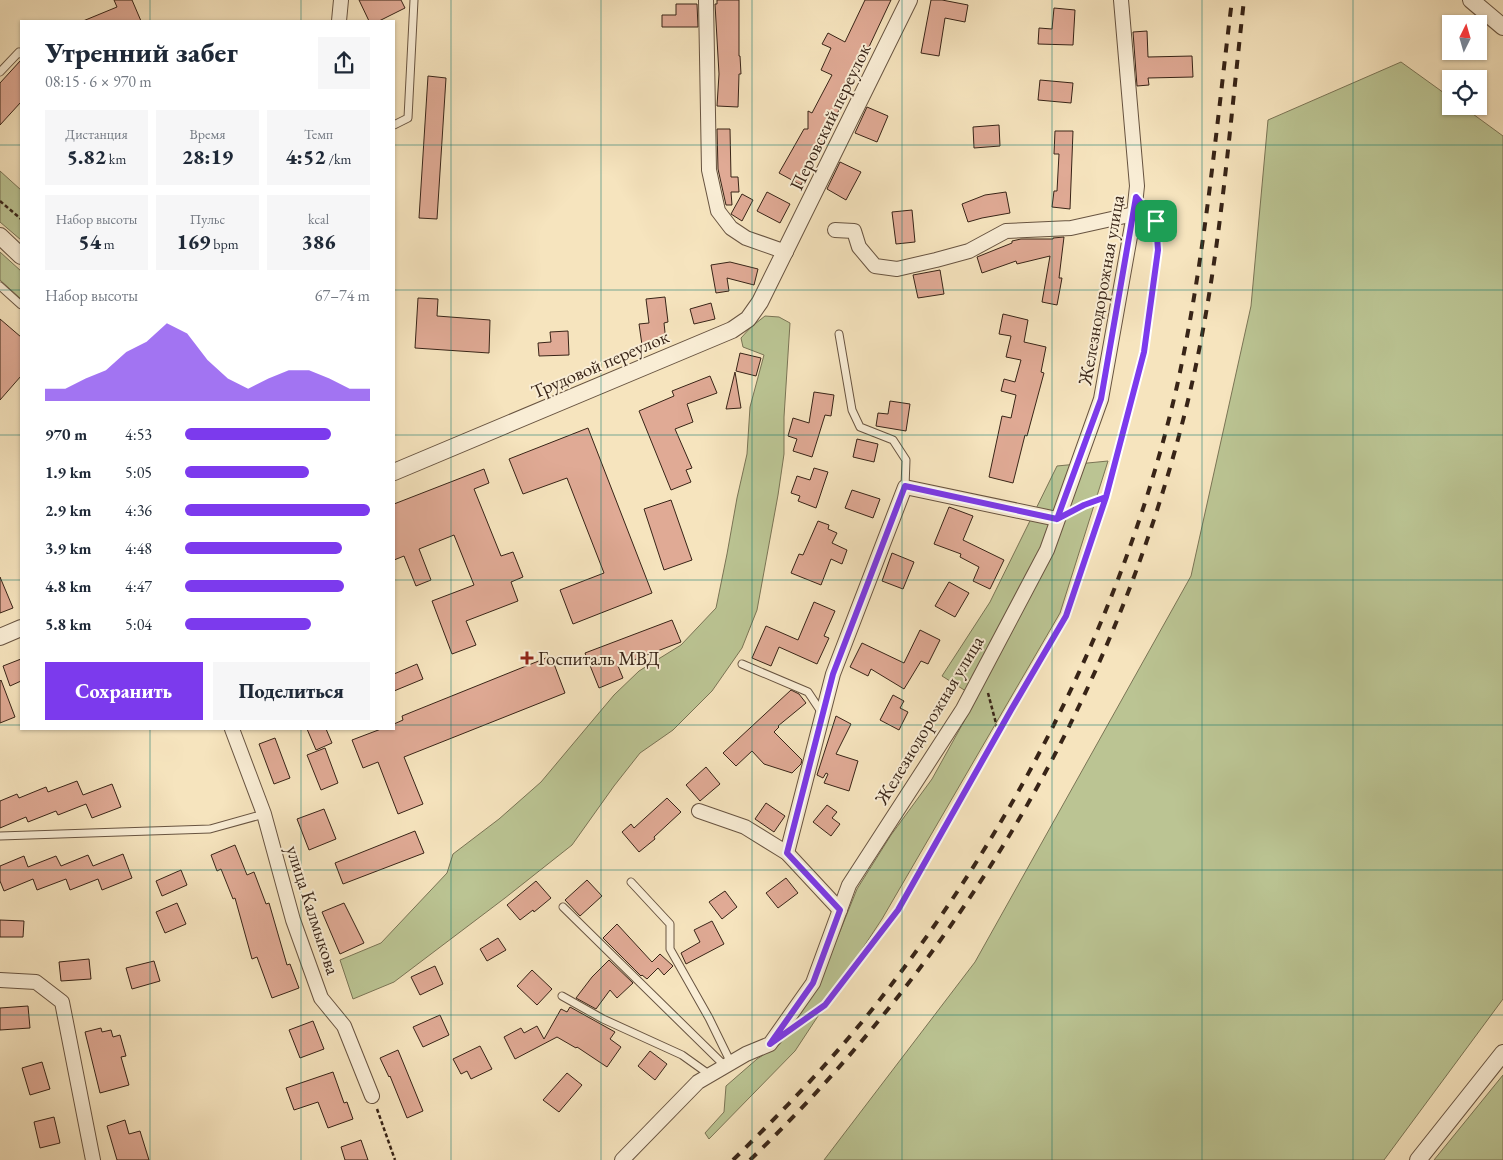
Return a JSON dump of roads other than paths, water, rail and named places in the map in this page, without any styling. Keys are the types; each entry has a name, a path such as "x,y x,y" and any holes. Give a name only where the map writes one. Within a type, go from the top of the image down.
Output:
{"street":[{"path":"340,20 341,0"},
{"path":"706,0 709,170 718,211 730,228 746,238 786,252"},
{"name":"Перовский переулок","path":"786,252 909,0"},
{"name":"Железнодорожная улица","path":"622,1160 698,1082 728,1064 770,1044 813,983 849,885 963,709 1047,550 1101,399 1134,214 1137,186 1121,0"},
{"path":"1470,0 1503,27"},
{"path":"835,230 854,232 859,247 875,266 897,269 969,251 1006,231 1071,228 1134,214"},
{"path":"0,236 20,255"},
{"name":"Трудовой переулок","path":"395,472 732,330 748,319 760,302 786,252"},
{"path":"787,853 833,674 905,486 1057,519"},
{"path":"0,636 20,628"},
{"name":"улица Калмыкова","path":"232,730 264,814 293,920 322,998 344,1026 372,1096"},
{"path":"699,810 746,827 787,853 840,910"},
{"path":"0,980 36,982 62,1002 92,1160"},
{"path":"1418,1160 1503,1053"}],"lane":[{"path":"395,124 408,118 414,0"},
{"path":"0,72 20,53"},
{"path":"0,286 20,304"},
{"path":"839,334 852,410 860,427 893,440 906,460 905,486"},
{"path":"742,664 808,692 823,716"},
{"path":"0,836 210,829 264,814"},
{"path":"631,882 670,924 670,949 710,1018 728,1064"},
{"path":"563,907 728,1064"},
{"path":"562,996 603,1018 682,1055 710,1075"}],"railway":[{"path":"733,1160 790,1103 844,1043 878,1002 929,933 977,862 1021,787 1061,710 1097,632 1128,551 1155,469 1177,386 1187,338 1202,242 1232,0"},
{"path":"750,1160 829,1079 901,993 967,902 1026,808 1078,709 1122,607 1160,501 1190,392 1200,344 1223,197 1244,0"}],"place":[{"name":"Госпиталь МВД","path":"527,658"}]}
